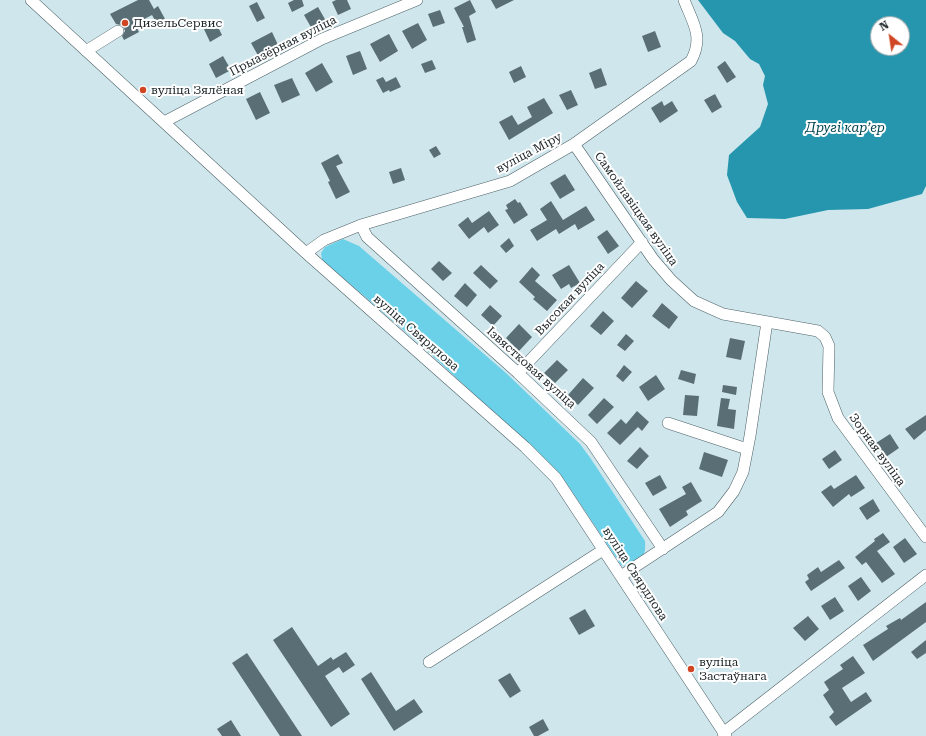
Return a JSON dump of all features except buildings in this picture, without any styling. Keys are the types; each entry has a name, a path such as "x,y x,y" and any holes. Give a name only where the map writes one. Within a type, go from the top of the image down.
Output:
{"street":[{"name":"Прыазёрная вуліца","path":"164,122 322,39 417,0"},
{"name":"вуліца Міру","path":"306,253 324,240 361,225 510,181 574,144 674,75 691,61 697,50 698,41 696,31 684,0"},
{"name":"вуліца Свярдлова","path":"36,2 86,51 306,253 525,447 556,478 724,734"},
{"path":"86,51 118,32"},
{"name":"Самойлавіцкая вуліца","path":"574,144 642,242 671,280 694,301 723,314 818,331 825,337 829,346"},
{"name":"Ізвястковая вуліца","path":"361,225 367,236 518,373 591,442 663,549"},
{"name":"Высокая вуліца","path":"518,373 642,242"},
{"path":"621,576 718,512 734,491 743,472 767,322"},
{"name":"Зорная вуліца","path":"829,346 828,392 838,418 926,537"},
{"path":"668,423 747,449"},
{"path":"429,662 603,550"},
{"path":"724,734 926,575"}],"shaded area":[{"path":"343,239 359,246 506,373 580,444 645,541 645,550 641,558 630,566 621,565 565,481 551,466 420,344 322,260 321,253 325,247"}],"water":[{"name":"Другі карʼер","path":"698,0 926,0 926,186 922,194 868,209 828,210 785,219 747,218 737,202 727,175 729,155 760,127 768,104 763,85 765,76 759,64 750,59 735,41 723,33"}],"place":[{"name":"ДизельСервис","path":"125,23"},
{"name":"вуліца Зялёная","path":"143,90"},
{"name":"вуліца Застаўнага","path":"691,669"}]}
